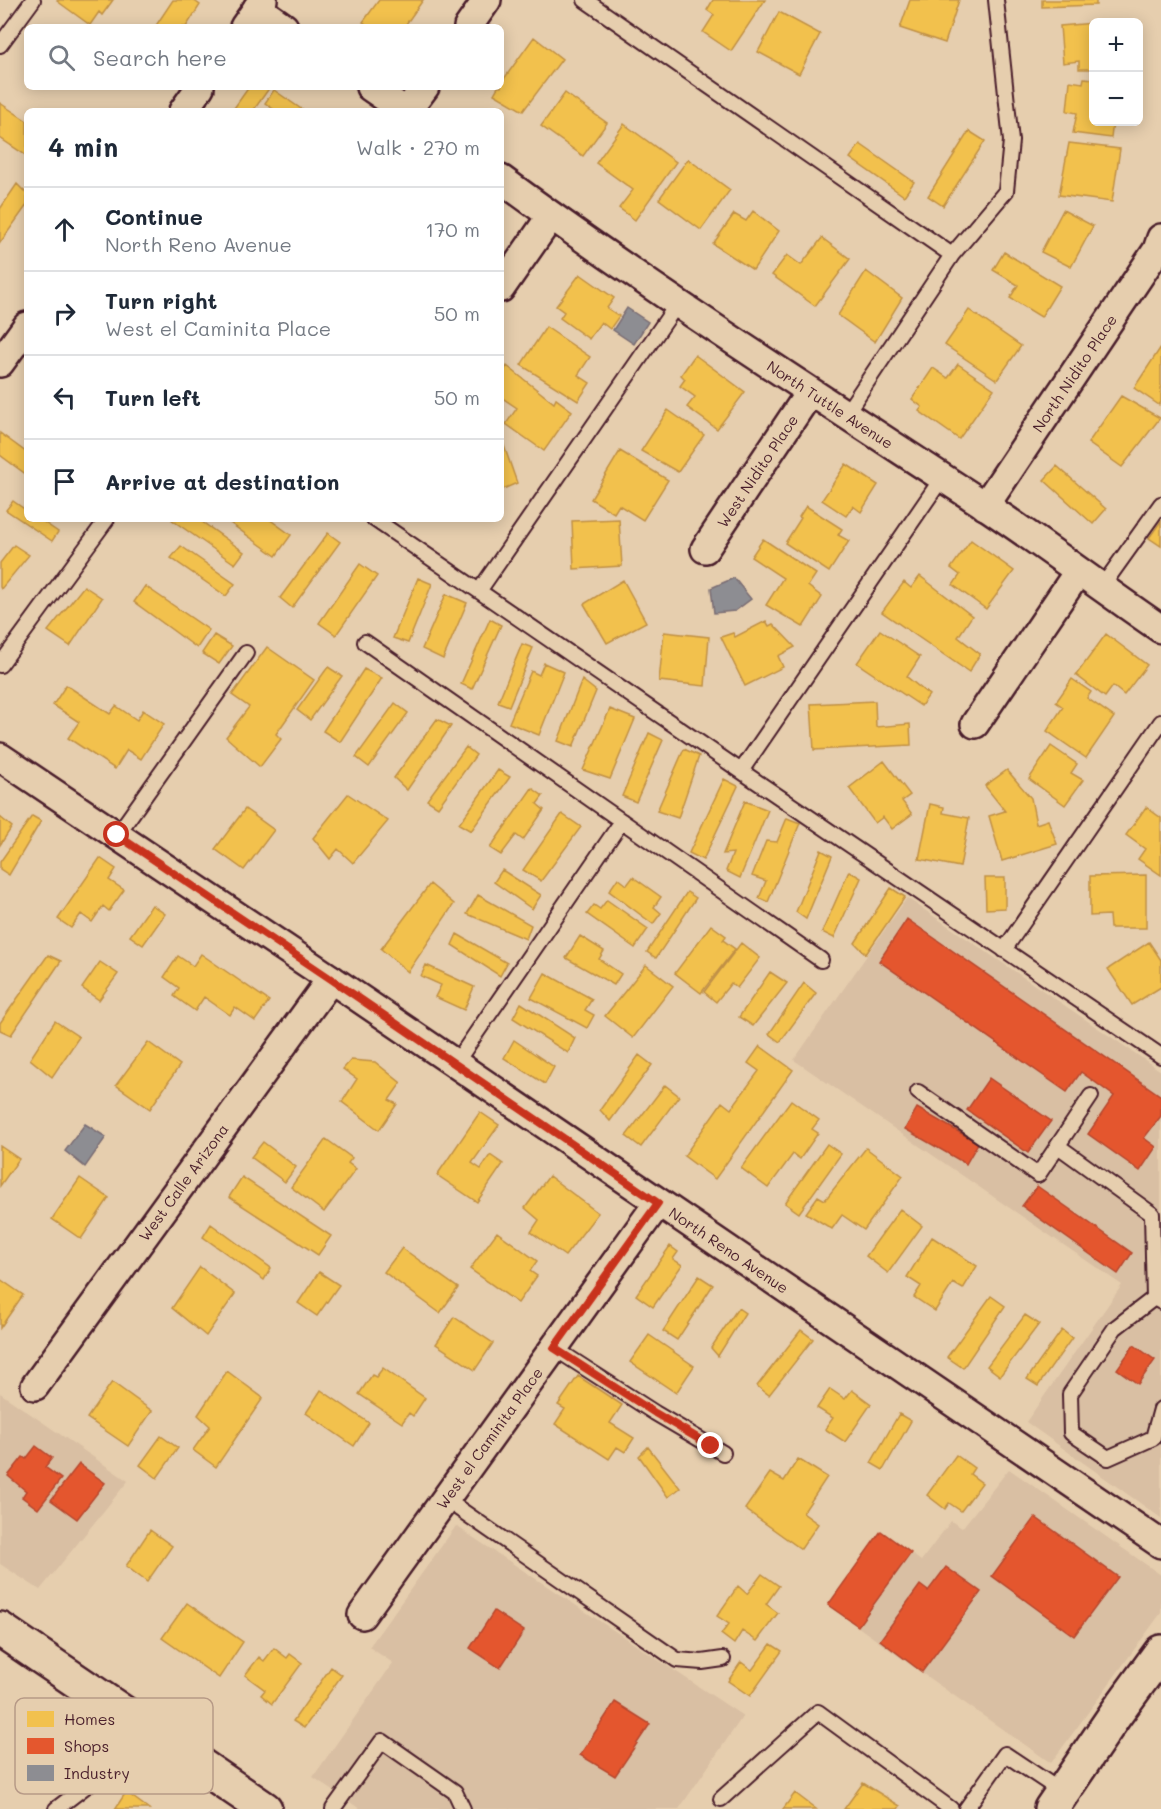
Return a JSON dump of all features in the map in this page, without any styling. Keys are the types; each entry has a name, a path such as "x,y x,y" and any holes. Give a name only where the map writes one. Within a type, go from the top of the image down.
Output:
{"main road":[{"path":"0,1629 102,1698"},
{"path":"1057,1801 1115,1715 1161,1653"},
{"path":"213,1773 265,1809"}],"street":[{"path":"470,24 487,0"},
{"path":"252,9 279,24"},
{"path":"185,108 198,90"},
{"path":"374,90 402,108"},
{"path":"408,108 423,90"},
{"name":"North Tuttle Avenue","path":"504,181 678,303 985,506 1161,629"},
{"path":"504,284 551,216"},
{"name":"North Nidito Place","path":"985,506 1157,250 1161,237"},
{"path":"0,363 24,330"},
{"name":"West Nidito Place","path":"705,549 810,392"},
{"path":"975,724 1078,572"},
{"name":"North Reno Avenue","path":"0,757 331,979 1161,1544"},
{"name":"West Calle Arizona","path":"35,1386 331,979"},
{"name":"West el Caminita Place","path":"362,1615 658,1203"}],"lane":[{"path":"0,45 33,0"},
{"path":"585,0 952,255"},
{"path":"845,415 952,255 1006,191 1011,141 996,0"},
{"path":"479,591 678,303"},
{"path":"741,771 942,478"},
{"path":"1101,588 1161,504"},
{"path":"0,664 105,522"},
{"path":"378,522 1161,1056"},
{"path":"365,642 821,960"},
{"path":"117,835 246,653"},
{"path":"1004,950 1161,722"},
{"path":"455,1064 622,821"},
{"path":"918,1092 1038,1175 1091,1096"},
{"path":"1058,1146 1152,1214 1157,1300 1116,1328 1070,1394 1071,1432 1108,1458 1153,1438 1161,1409"},
{"path":"554,1348 655,1413 723,1453"},
{"path":"446,1500 677,1660 702,1662 723,1659"},
{"path":"721,1799 818,1712 951,1809"},
{"path":"333,1809 382,1741 455,1792 463,1809"},
{"path":"966,1809 1005,1754 1057,1801"},
{"path":"56,1809 76,1794"}],"shaded area":[{"path":"907,898 1161,1071 1161,1518 1026,1422 1122,1285 794,1060"},
{"path":"0,1393 128,1481 40,1590 0,1564"},
{"path":"1009,1469 1161,1575 1161,1613 1051,1763 828,1605 881,1531 921,1561 951,1521 962,1528"},
{"path":"456,1526 743,1716 679,1809 360,1809 313,1777 393,1663 369,1647"}],"building: Homes":[{"path":"113,0 102,15 99,12 91,24 57,1"},
{"path":"173,0 193,0 200,5 188,24 157,24"},
{"path":"379,0 423,0 406,24 366,24 363,22"},
{"path":"713,0 765,0 731,51 703,32 714,15 707,10"},
{"path":"910,0 959,0 945,43 900,28"},
{"path":"1042,0 1096,0 1096,5 1042,7"},
{"path":"779,12 820,34 799,74 758,52"},
{"path":"1089,23 1089,69 1079,69 1079,61 1063,63 1060,26"},
{"path":"534,37 562,59 523,111 494,94 496,90 504,90 504,79"},
{"path":"1084,78 1089,78 1089,126 1112,126 1111,138 1073,133 1077,113 1067,111 1070,81 1083,83"},
{"path":"247,90 268,90 255,108 234,108"},
{"path":"274,90 300,108 272,108 265,103"},
{"path":"565,93 607,123 583,156 541,126"},
{"path":"0,103 24,119 24,154 0,138"},
{"path":"624,124 676,162 635,220 619,208 633,190 596,163"},
{"path":"969,131 985,141 943,206 928,196"},
{"path":"1069,143 1120,149 1112,202 1059,195"},
{"path":"860,144 914,182 904,196 850,158"},
{"path":"688,159 730,190 701,230 659,199"},
{"path":"17,184 24,191 24,209 0,243 0,209"},
{"path":"1063,210 1093,226 1071,267 1041,252"},
{"path":"753,211 779,231 753,270 713,244 734,214 746,221"},
{"path":"822,238 850,259 815,306 772,275 787,255 801,265"},
{"path":"1004,252 1060,286 1041,317 1010,298 1018,285 993,270"},
{"path":"866,271 902,298 875,342 838,315"},
{"path":"580,274 614,298 607,308 619,316 610,329 601,322 589,339 560,318 564,312 556,306"},
{"path":"969,310 1021,346 997,380 945,345"},
{"path":"546,327 590,357 578,375 590,383 578,401 521,365"},
{"path":"1161,347 1161,402 1159,405 1134,388"},
{"path":"695,355 745,392 717,429 687,407 695,397 680,386 685,379 681,375"},
{"path":"958,364 994,389 959,439 919,411 922,407 912,399 933,368 948,378"},
{"path":"507,366 554,403 556,399 572,411 544,451 506,424 517,408 504,399 504,370"},
{"path":"1121,396 1160,418 1122,467 1088,443"},
{"path":"668,410 704,435 678,472 641,451"},
{"path":"0,433 24,451 24,473 0,455"},
{"path":"504,446 517,483 504,489"},
{"path":"620,451 668,480 643,520 619,505 614,513 591,499"},
{"path":"846,464 878,485 861,512 853,506 846,516 822,500"},
{"path":"1057,466 1106,509 1093,524 1044,480"},
{"path":"13,501 24,509 24,522 43,522 58,532 52,541 6,510"},
{"path":"806,506 842,529 838,535 849,541 829,572 785,543"},
{"path":"619,519 622,566 574,569 572,521"},
{"path":"1161,521 1161,546 1149,538"},
{"path":"175,522 202,522 244,552 235,564"},
{"path":"273,522 291,535 276,556 230,523"},
{"path":"328,533 340,542 292,608 280,598"},
{"path":"763,539 816,574 808,586 822,597 803,627 766,605 783,578 751,557"},
{"path":"971,540 1014,571 986,609 953,585 960,575 951,568"},
{"path":"14,545 29,555 1,589 0,563"},
{"path":"181,546 235,584 226,596 171,558"},
{"path":"360,564 377,576 336,635 319,623"},
{"path":"920,576 972,616 958,637 980,654 969,672 882,612 904,582 911,588"},
{"path":"418,578 432,584 408,643 393,638"},
{"path":"623,580 646,622 607,643 584,604"},
{"path":"84,586 102,598 70,646 48,631"},
{"path":"145,586 209,630 197,648 134,602"},
{"path":"446,594 467,603 443,659 422,649"},
{"path":"490,619 501,625 472,689 461,684"},
{"path":"766,621 769,626 773,624 795,647 778,656 783,667 745,686 721,637 733,633 735,637"},
{"path":"880,630 920,657 907,677 929,695 921,706 857,663"},
{"path":"664,632 709,637 705,686 659,681"},
{"path":"1106,634 1147,665 1124,695 1113,686 1105,697 1076,675"},
{"path":"214,635 232,646 219,664 202,653"},
{"path":"522,644 533,648 509,706 498,702"},
{"path":"267,647 314,680 276,734 281,739 260,767 226,737 249,707 232,695"},
{"path":"544,663 564,672 539,735 509,723 531,671 539,675"},
{"path":"328,667 342,676 310,720 297,710"},
{"path":"364,669 382,678 340,742 323,731"},
{"path":"1072,679 1091,692 1087,698 1114,717 1086,758 1047,731 1063,707 1056,702"},
{"path":"582,680 596,691 573,747 558,741"},
{"path":"66,685 110,714 116,706 137,720 143,710 164,724 141,759 127,750 115,769 68,738 79,722 53,705"},
{"path":"875,701 876,727 910,724 911,745 814,750 811,704"},
{"path":"395,703 408,713 369,767 356,757"},
{"path":"610,709 635,719 610,779 583,770"},
{"path":"437,719 451,726 407,790 394,778"},
{"path":"649,733 663,740 636,802 622,796"},
{"path":"1051,746 1077,764 1071,773 1083,780 1065,805 1029,779"},
{"path":"466,747 476,755 438,807 427,800"},
{"path":"684,749 699,756 678,818 657,811"},
{"path":"884,761 910,795 902,801 912,814 892,829 883,817 875,823 849,788"},
{"path":"498,770 510,777 471,831 459,824"},
{"path":"1007,770 1031,798 1036,824 1048,820 1057,844 1002,861 989,816 1005,811 985,786"},
{"path":"724,779 738,786 703,860 689,853"},
{"path":"532,788 543,796 537,804 544,810 523,840 516,835 501,855 490,848"},
{"path":"348,794 388,821 353,863 338,849 330,859 313,838"},
{"path":"745,801 768,810 740,878 726,871 733,853 723,854"},
{"path":"930,804 944,807 943,813 969,818 960,867 919,859"},
{"path":"1146,807 1161,818 1161,875 1138,859 1145,849 1126,835"},
{"path":"245,809 274,830 244,870 215,849"},
{"path":"562,814 581,827 541,881 523,870"},
{"path":"32,816 41,821 9,875 0,869 0,862"},
{"path":"0,817 12,827 0,845"},
{"path":"787,818 800,823 768,902 759,898 766,881 752,876 766,841 777,842"},
{"path":"821,850 832,856 806,919 796,912"},
{"path":"100,858 116,869 109,880 124,890 109,911 103,906 92,922 81,914 71,928 58,919"},
{"path":"502,870 541,895 532,909 494,882"},
{"path":"849,871 861,878 834,938 822,932"},
{"path":"1146,875 1146,928 1110,928 1109,915 1090,916 1090,876"},
{"path":"633,877 661,897 654,907 661,913 653,924 609,891 618,878 627,885"},
{"path":"985,878 1005,878 1005,908 986,909"},
{"path":"430,884 454,904 408,972 381,949"},
{"path":"891,888 905,897 866,954 855,943"},
{"path":"687,892 696,898 656,958 647,952"},
{"path":"478,895 531,925 526,939 467,914"},
{"path":"607,900 648,929 635,948 587,914 594,905 600,909"},
{"path":"152,905 165,914 143,945 130,936"},
{"path":"711,925 726,936 723,940 735,949 701,993 675,973"},
{"path":"457,934 507,963 500,976 452,945"},
{"path":"580,936 604,951 599,959 621,974 614,985 566,958"},
{"path":"1149,942 1161,960 1161,987 1132,1005 1108,969"},
{"path":"741,943 760,958 737,988 731,983 716,1002 704,992"},
{"path":"201,954 269,1001 255,1021 235,1007 230,1015 204,997 195,1011 174,996 179,988 164,977 178,956 193,966"},
{"path":"48,955 61,961 11,1035 0,1030 0,1023"},
{"path":"100,962 118,974 99,1000 82,988"},
{"path":"426,965 474,987 464,1010 435,997 441,985 421,976"},
{"path":"646,965 673,986 633,1038 605,1016"},
{"path":"770,972 787,983 753,1026 739,1017"},
{"path":"545,973 592,999 585,1010 594,1015 587,1028 531,998"},
{"path":"804,983 816,993 780,1042 769,1034"},
{"path":"521,1003 575,1038 568,1053 513,1018"},
{"path":"55,1021 79,1037 52,1077 30,1059"},
{"path":"514,1040 554,1067 545,1084 504,1058"},
{"path":"148,1042 180,1065 150,1109 116,1085"},
{"path":"760,1046 793,1070 715,1179 684,1156 722,1102 731,1109 759,1071 748,1063"},
{"path":"639,1055 652,1065 610,1121 600,1110"},
{"path":"351,1060 375,1062 401,1083 389,1100 397,1104 379,1130 342,1102 357,1079 343,1069"},
{"path":"665,1085 679,1096 641,1147 626,1136"},
{"path":"791,1100 819,1120 812,1129 818,1133 800,1159 793,1154 768,1188 741,1168"},
{"path":"480,1112 499,1125 472,1163 481,1169 490,1155 503,1164 477,1202 437,1175"},
{"path":"326,1139 352,1158 348,1163 356,1169 324,1212 291,1187"},
{"path":"263,1142 296,1167 285,1182 251,1157"},
{"path":"827,1144 841,1154 799,1213 785,1203"},
{"path":"0,1146 19,1159 0,1186"},
{"path":"866,1148 903,1176 864,1230 842,1215 832,1229 806,1213 818,1196 825,1200"},
{"path":"549,1176 598,1213 565,1256 531,1232 539,1220 525,1208"},
{"path":"242,1177 331,1236 318,1255 229,1197"},
{"path":"80,1178 109,1198 81,1239 52,1219"},
{"path":"900,1209 922,1226 888,1273 866,1256"},
{"path":"211,1224 271,1268 264,1280 203,1237"},
{"path":"497,1232 537,1261 530,1271 537,1276 518,1303 470,1269"},
{"path":"932,1237 977,1266 963,1289 953,1283 935,1311 914,1297 921,1286 907,1277"},
{"path":"670,1246 678,1252 673,1259 682,1265 653,1307 636,1295"},
{"path":"402,1248 458,1288 440,1313 384,1272"},
{"path":"200,1267 235,1294 206,1336 172,1308"},
{"path":"319,1272 339,1285 317,1316 298,1303"},
{"path":"699,1276 713,1285 677,1340 663,1331"},
{"path":"0,1279 23,1295 0,1328"},
{"path":"991,1296 1005,1306 963,1368 947,1357"},
{"path":"738,1308 745,1313 718,1356 711,1348"},
{"path":"1025,1315 1039,1324 1000,1376 987,1366"},
{"path":"454,1317 493,1343 475,1370 436,1344"},
{"path":"801,1330 813,1339 769,1395 757,1386"},
{"path":"1062,1330 1072,1338 1038,1386 1027,1379"},
{"path":"649,1335 694,1366 676,1393 630,1362"},
{"path":"383,1368 425,1398 413,1416 409,1413 402,1423 359,1394 372,1375 376,1377"},
{"path":"227,1371 263,1398 216,1467 193,1450 210,1426 198,1415"},
{"path":"578,1376 622,1405 610,1423 634,1438 625,1452 617,1447 609,1459 555,1424 565,1409 558,1405"},
{"path":"112,1382 152,1411 128,1446 87,1418"},
{"path":"830,1389 845,1399 852,1390 871,1404 845,1442 825,1429 833,1418 817,1408"},
{"path":"321,1390 369,1423 354,1446 306,1413"},
{"path":"899,1414 911,1421 883,1470 871,1463"},
{"path":"161,1436 178,1448 157,1478 140,1465"},
{"path":"648,1447 680,1488 668,1497 639,1456"},
{"path":"956,1455 974,1468 970,1474 982,1483 961,1511 949,1503 945,1509 927,1495"},
{"path":"798,1459 827,1477 803,1513 818,1524 801,1549 745,1509 770,1473 784,1481"},
{"path":"150,1530 172,1546 147,1582 126,1566"},
{"path":"762,1574 779,1586 766,1604 778,1613 757,1641 742,1631 734,1644 721,1634 729,1624 717,1616 738,1586 747,1594"},
{"path":"187,1603 243,1642 219,1678 162,1638"},
{"path":"771,1644 782,1651 750,1696 728,1681 741,1662 752,1670"},
{"path":"274,1648 287,1658 290,1654 302,1663 272,1704 261,1695 265,1690 245,1675 259,1657 264,1661"},
{"path":"331,1667 342,1675 304,1728 293,1721"},
{"path":"863,1783 900,1806 898,1809 844,1809"},
{"path":"795,1793 816,1809 783,1809"},
{"path":"125,1794 129,1794 149,1809 115,1809"}],"building: Shops":[{"path":"907,919 1161,1096 1161,1116 1144,1138 1156,1147 1140,1171 1088,1134 1114,1096 1081,1072 1067,1092 879,961"},
{"path":"989,1078 1051,1121 1028,1153 967,1110"},
{"path":"917,1108 978,1143 966,1164 905,1129"},
{"path":"1037,1186 1132,1253 1118,1274 1022,1206"},
{"path":"1134,1345 1155,1360 1138,1384 1117,1369"},
{"path":"36,1446 52,1458 45,1467 61,1479 38,1509 22,1497 26,1491 8,1476 23,1457 26,1459"},
{"path":"79,1464 105,1483 77,1519 51,1500"},
{"path":"1035,1517 1118,1577 1074,1636 992,1576"},
{"path":"881,1531 911,1553 858,1626 828,1605"},
{"path":"946,1567 981,1592 922,1672 880,1640 920,1585 928,1591"},
{"path":"494,1611 524,1631 500,1668 470,1648"},
{"path":"615,1702 650,1724 615,1776 580,1755"}],"building: Industry":[{"path":"627,308 648,322 634,344 613,330"},
{"path":"734,578 751,599 735,611 714,613 711,588"},
{"path":"85,1124 106,1137 85,1167 65,1151"}],"route":[{"path":"117,835 658,1203 554,1348 711,1446"}]}
